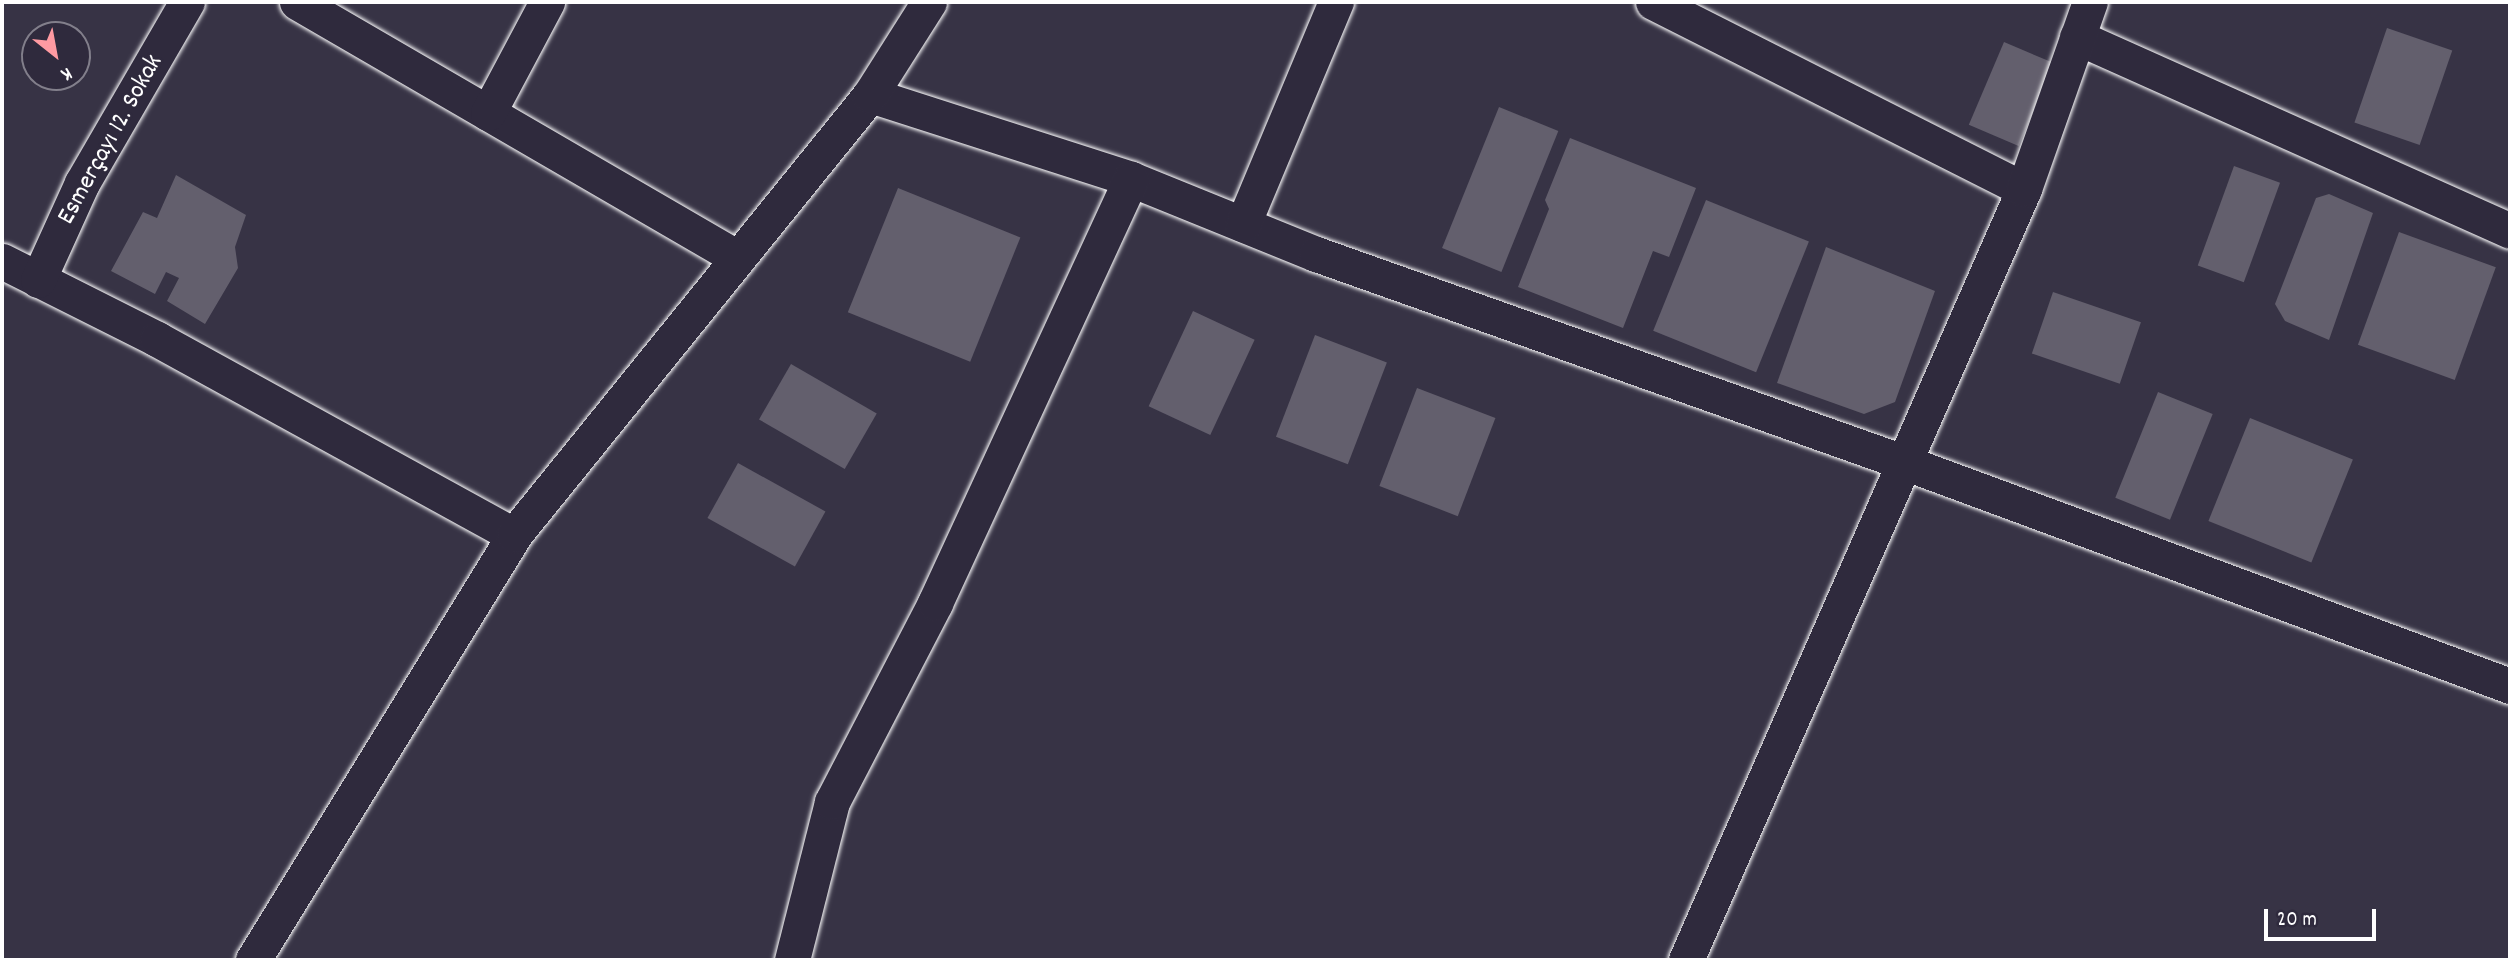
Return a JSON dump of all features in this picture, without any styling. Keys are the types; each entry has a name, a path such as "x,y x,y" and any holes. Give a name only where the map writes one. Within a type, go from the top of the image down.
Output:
{"street":[{"name":"Esmerçayı 12. Sokak","path":"38,279 82,183 187,2"},
{"path":"297,2 738,258"},
{"path":"488,113 547,2"},
{"path":"253,960 513,535 870,95 929,2"},
{"path":"1243,224 1336,2"},
{"path":"1653,2 2024,189"},
{"path":"1686,960 2024,189 2090,2"},
{"path":"2077,37 2510,231"},
{"path":"870,95 1131,179 1316,254 1906,463 2510,686"},
{"path":"793,960 832,802 935,603 1131,179"},
{"path":"2,261 169,346 513,535"}],"building":[{"path":"2387,28 2452,50 2420,145 2354,123"},
{"path":"2004,42 2054,63 2019,146 1969,125"},
{"path":"1499,107 1558,131 1501,272 1442,248"},
{"path":"1570,138 1696,188 1669,257 1653,251 1623,328 1518,287 1549,209 1545,200"},
{"path":"2234,166 2280,183 2244,282 2198,266"},
{"path":"176,175 246,215 235,247 238,268 205,324 167,301 179,278 166,272 155,294 111,271 143,212 157,218"},
{"path":"898,188 1020,237 970,362 848,312"},
{"path":"2329,194 2373,213 2329,340 2285,321 2275,304 2316,198"},
{"path":"1706,200 1809,242 1756,372 1653,331"},
{"path":"2399,232 2496,267 2455,380 2358,345"},
{"path":"1826,247 1935,291 1895,402 1864,414 1777,383"},
{"path":"2053,292 2141,322 2120,384 2032,353"},
{"path":"1193,311 1255,340 1210,435 1149,406"},
{"path":"1315,335 1387,363 1348,464 1276,437"},
{"path":"791,364 877,413 845,469 759,419"},
{"path":"1417,388 1495,418 1458,516 1379,486"},
{"path":"2158,392 2213,414 2170,520 2115,498"},
{"path":"2250,418 2353,460 2311,562 2208,521"},
{"path":"738,463 825,511 795,567 707,518"}]}
